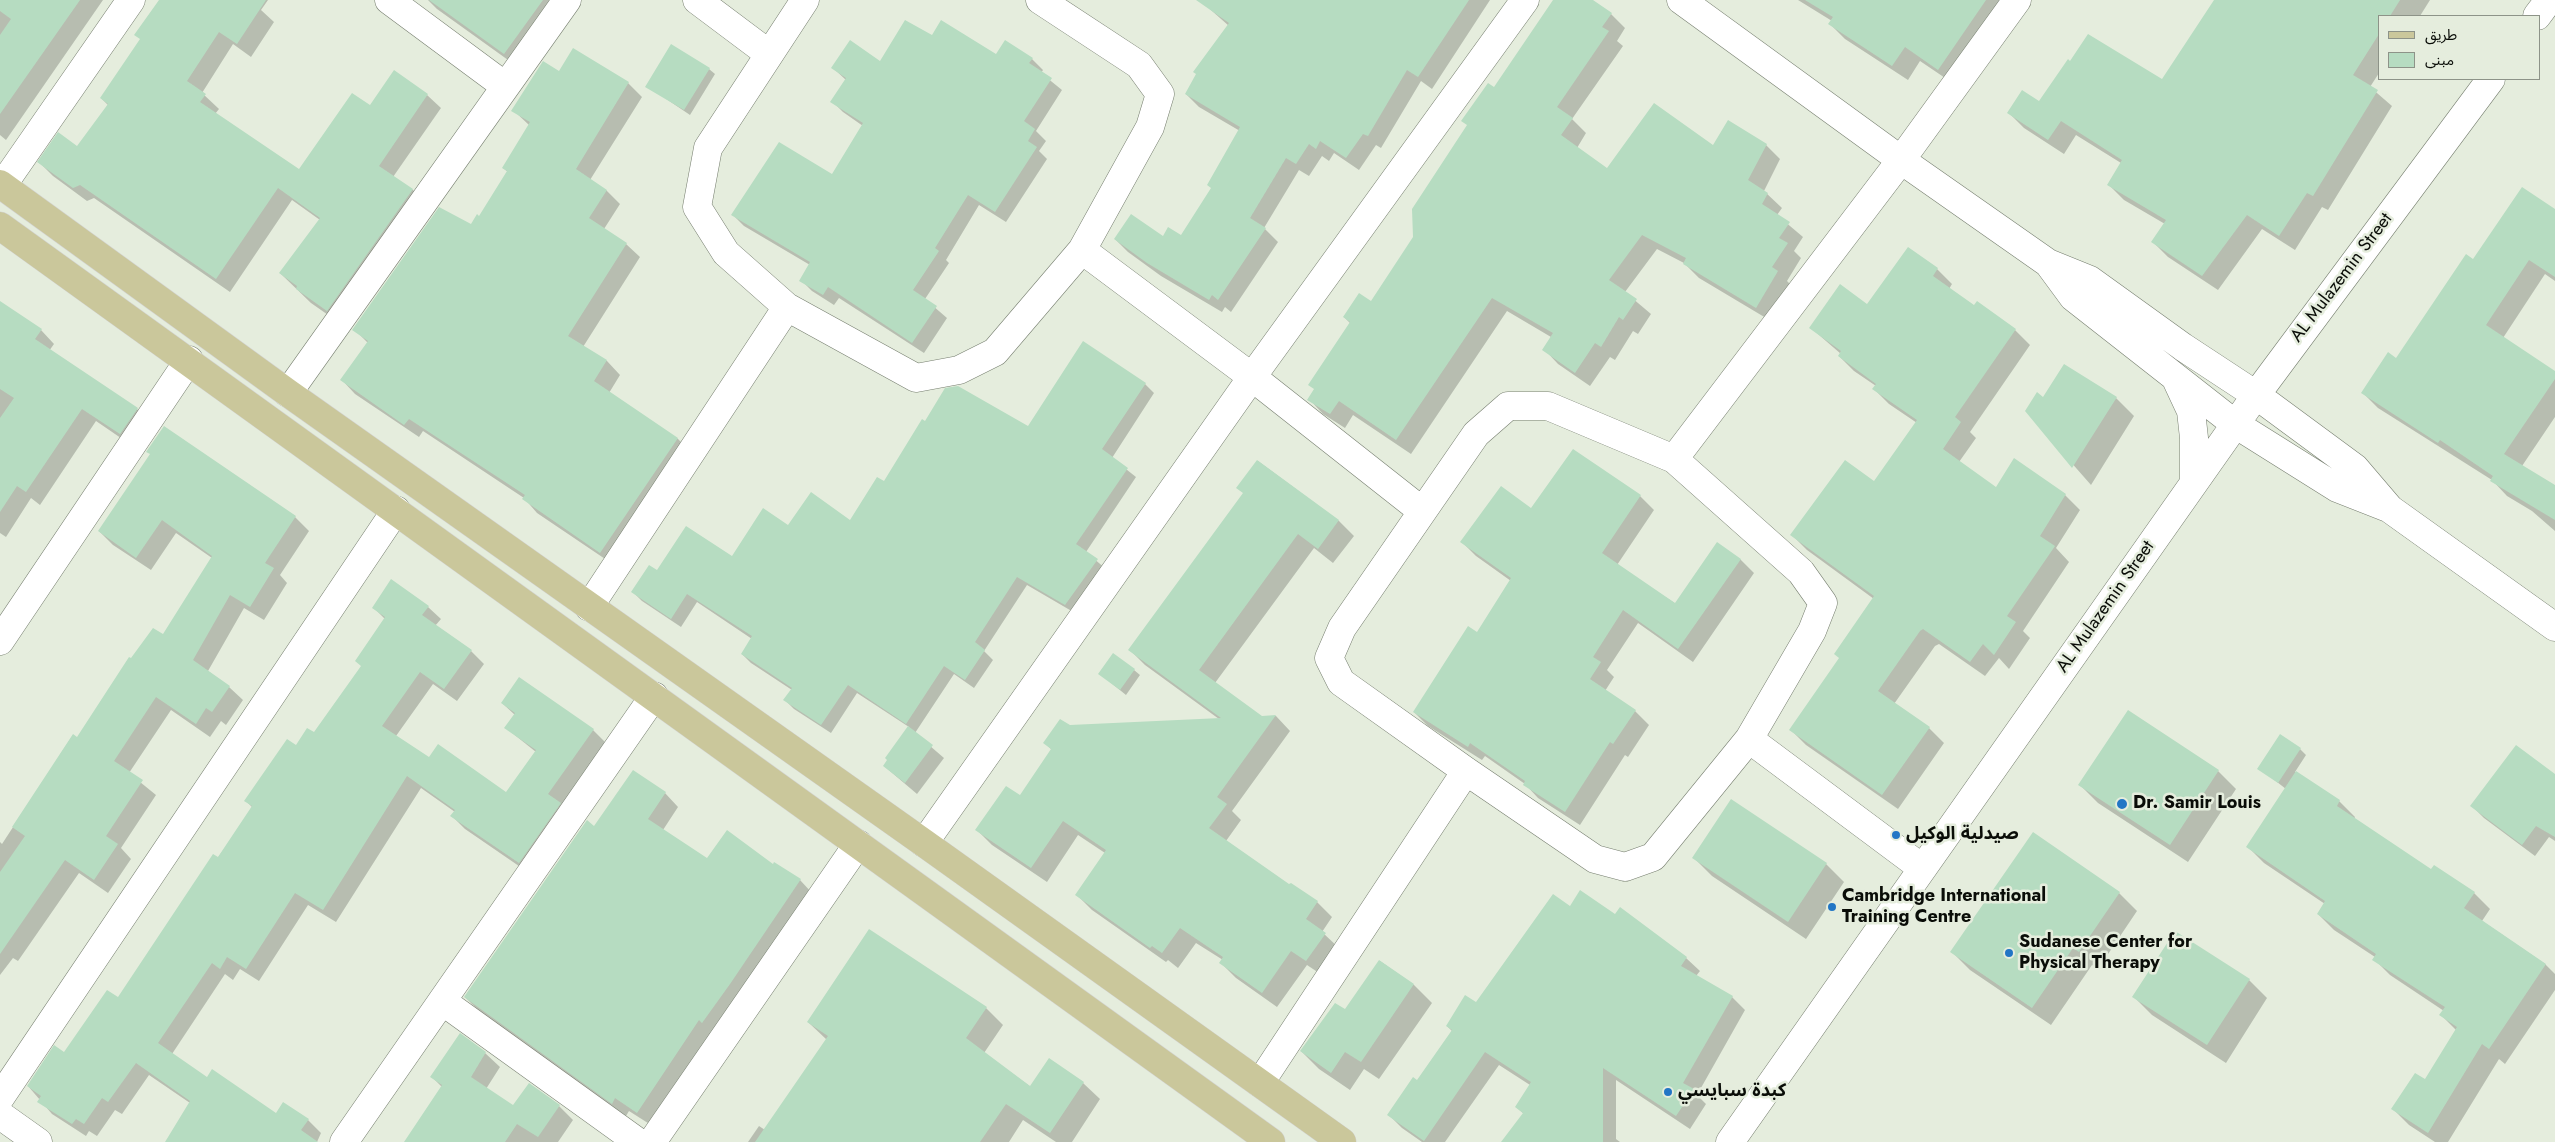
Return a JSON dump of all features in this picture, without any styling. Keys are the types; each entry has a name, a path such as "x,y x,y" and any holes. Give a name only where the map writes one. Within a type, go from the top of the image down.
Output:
{"main road":[{"path":"1,185 288,393 924,843 1342,1142"},
{"path":"0,226 189,360 1271,1142"}],"street":[{"path":"1,185 131,0"},
{"path":"389,0 505,86"},
{"path":"288,393 567,0"},
{"path":"697,0 769,54"},
{"path":"805,0 708,148 697,207 726,253 787,307 916,378 959,370 995,352 1082,250 1150,126 1160,94 1139,65 1040,0"},
{"path":"924,843 1252,377 1525,0"},
{"path":"1681,0 1900,160 2048,263 2090,280 2183,347 2256,394 2355,468 2390,509 2555,627"},
{"path":"1674,459 1900,160 2017,0"},
{"path":"2538,15 2550,0"},
{"name":"AL Mulazemin Street","path":"1730,1142 2256,394 2490,80"},
{"path":"1082,250 1252,377 1422,511"},
{"path":"2048,263 2073,297 2235,424 2337,488 2390,509"},
{"path":"589,607 787,307"},
{"path":"0,640 189,360"},
{"path":"2175,377 2191,411 2194,438 2194,482"},
{"path":"1508,406 1548,406 1674,459 1801,572 1823,603 1812,630 1749,739 1653,857 1625,868 1595,860 1341,682 1329,658 1342,628 1422,511 1476,434 1508,406"},
{"path":"0,1098 396,510"},
{"path":"344,1142 654,696"},
{"path":"1749,739 1922,868"},
{"path":"1260,1083 1466,771"},
{"path":"652,1142 858,844"},
{"path":"442,1000 638,1142"},
{"path":"0,1115 38,1142"}],"building":[{"path":"0,0 80,0 0,114 0,35 11,19 0,11"},
{"path":"159,0 266,0 237,44 219,32 187,81 206,94 200,102 299,169 352,93 370,105 394,70 428,94 379,166 413,189 327,311 296,289 297,286 279,273 320,218 278,188 216,279 80,185 73,188 37,162 58,132 77,146 108,104 100,98 140,39 134,35"},
{"path":"429,0 543,0 504,54"},
{"path":"1196,0 1469,0 1418,77 1407,70 1368,136 1363,134 1346,158 1320,141 1316,149 1309,144 1296,164 1286,158 1250,218 1266,228 1218,300 1212,295 1209,300 1147,263 1114,239 1131,214 1163,236 1168,227 1181,235 1211,188 1207,185 1240,127 1185,94 1196,74 1193,72 1229,23"},
{"path":"1553,0 1593,0 1612,13 1602,27 1609,31 1557,107 1573,118 1561,135 1607,168 1654,103 1713,145 1728,120 1767,144 1748,180 1768,193 1762,204 1790,222 1779,238 1788,243 1772,267 1778,271 1756,308 1683,264 1686,258 1642,235 1609,280 1637,299 1623,320 1619,317 1601,347 1595,343 1575,373 1542,350 1553,333 1492,298 1396,440 1339,401 1330,414 1307,400 1314,389 1308,385 1350,322 1343,317 1359,293 1371,301 1413,237 1412,209 1467,125 1461,121 1488,83 1494,87"},
{"path":"1805,0 1986,0 1938,70 1905,47 1892,66 1828,24 1833,17"},
{"path":"2214,0 2400,0 2391,15 2378,15 2378,36 2353,75 2378,90 2313,196 2307,193 2279,236 2247,215 2202,276 2151,242 2166,220 2107,185 2122,160 2061,121 2048,140 2007,113 2022,90 2039,101 2088,34 2162,79"},
{"path":"905,20 932,35 941,20 996,54 1005,40 1033,58 1029,63 1052,78 1024,121 1035,129 1028,141 1037,147 995,212 968,195 935,248 939,251 913,290 937,306 912,343 828,287 823,295 799,281 810,262 731,215 779,142 832,174 863,123 830,102 846,78 831,68 850,40 880,61"},
{"path":"671,44 710,68 684,110 645,87"},
{"path":"573,48 629,82 576,169 607,190 589,218 627,243 568,336 607,360 594,381 678,438 600,553 522,499 525,495 409,419 404,425 340,380 368,341 352,330 439,207 471,224 477,214 479,216 507,171 502,168 530,122 511,111 543,61 559,71"},
{"path":"2522,187 2555,209 2555,277 2529,260 2486,325 2555,371 2555,379 2504,454 2555,485 2555,520 2490,481 2493,476 2440,440 2438,443 2361,393 2388,352 2396,358 2466,254 2473,259"},
{"path":"1908,247 1938,268 1933,276 1974,305 1977,301 2016,329 1955,417 1961,422 1943,449 1996,487 2014,458 2066,494 2040,536 2055,546 2007,616 2016,622 1994,655 1983,644 1970,662 1923,629 1878,691 1930,727 1882,795 1789,730 1839,658 1834,654 1874,596 1790,535 1845,460 1874,481 1917,420 1872,389 1876,384 1838,356 1841,351 1809,328 1840,284 1867,304"},
{"path":"0,301 42,329 35,339 138,408 120,434 82,409 26,492 17,486 0,512 0,418 14,398 0,389"},
{"path":"1083,341 1146,383 1102,449 1128,468 1076,544 1098,559 1065,605 1017,577 975,642 985,650 965,680 944,666 906,724 848,685 821,725 783,700 792,688 741,654 752,636 687,594 671,619 631,592 649,565 657,570 686,526 732,556 763,508 788,525 811,492 850,520 877,477 884,481 922,419 925,421 945,388 958,386 1028,426"},
{"path":"2064,364 2117,397 2072,468 2025,411 2037,392 2043,397"},
{"path":"164,426 296,516 265,563 274,568 250,607 230,595 193,660 230,686 212,712 206,708 196,724 156,697 114,761 143,780 106,836 118,844 94,880 65,860 0,954 0,872 25,836 12,827 73,734 77,737 129,657 131,658 153,628 163,634 212,556 162,520 136,558 98,531 150,454 146,452"},
{"path":"1573,449 1641,495 1602,553 1675,603 1717,542 1741,559 1678,649 1623,610 1593,657 1601,662 1590,679 1636,710 1613,744 1610,742 1565,812 1523,785 1525,781 1470,743 1468,747 1413,712 1468,626 1477,632 1511,578 1460,542 1501,486 1531,508"},
{"path":"1257,460 1339,520 1318,549 1298,534 1199,670 1262,716 1276,715 1217,797 1227,804 1209,828 1289,884 1291,883 1318,901 1306,919 1326,933 1306,961 1291,951 1262,993 1219,963 1223,957 1180,928 1162,953 1152,946 1150,948 1075,895 1106,850 1063,821 1031,868 975,830 1006,786 1020,795 1051,749 1043,743 1060,719 1070,725 1221,718 1128,650 1243,493 1236,488"},
{"path":"391,579 429,606 422,615 472,650 444,689 420,672 382,726 429,757 438,744 506,792 536,750 504,728 515,713 501,703 519,677 594,729 548,794 561,803 519,863 450,816 455,810 407,776 323,910 295,893 246,969 227,957 220,969 212,963 158,1043 207,1077 212,1069 276,1113 283,1102 309,1119 301,1130 318,1142 165,1142 190,1101 136,1063 108,1102 102,1098 84,1124 76,1119 72,1124 37,1102 41,1096 27,1086 54,1045 64,1052 107,990 118,997 213,854 218,857 252,806 244,801 287,739 296,745 307,728 314,732 361,666 355,661 385,617 372,608"},
{"path":"1113,653 1135,669 1120,690 1098,674"},
{"path":"2128,710 2219,770 2170,845 2078,785"},
{"path":"908,726 933,745 905,783 883,766 887,760 885,758"},
{"path":"2280,734 2301,748 2278,783 2257,769"},
{"path":"2516,745 2555,774 2555,837 2536,826 2522,845 2470,806"},
{"path":"633,770 666,792 648,819 707,858 727,830 773,864 774,862 801,879 702,1023 699,1020 637,1113 615,1098 612,1104 464,997 587,820 594,826"},
{"path":"2296,771 2340,800 2337,806 2431,869 2434,865 2475,892 2464,908 2546,964 2489,1049 2482,1044 2428,1133 2391,1109 2415,1073 2425,1079 2457,1027 2439,1015 2445,1007 2372,960 2376,954 2317,914 2325,901 2246,847"},
{"path":"1731,799 1827,863 1788,922 1692,858"},
{"path":"2033,832 2120,892 2079,952 2073,948 2032,1008 1950,952"},
{"path":"1580,890 1615,914 1620,907 1687,957 1681,966 1733,996 1683,1083 1694,1089 1676,1116 1603,1068 1603,1142 1501,1142 1523,1113 1515,1107 1531,1082 1485,1052 1424,1141 1387,1115 1413,1077 1417,1080 1452,1030 1446,1026 1465,995 1476,1002 1553,894 1570,906"},
{"path":"869,929 987,1007 966,1038 1030,1086 1049,1058 1084,1082 1050,1133 1006,1104 980,1142 755,1142 828,1036 807,1022"},
{"path":"2175,931 2250,979 2207,1045 2132,997"},
{"path":"1379,960 1414,984 1361,1062 1345,1052 1331,1073 1300,1051 1335,1003 1345,1009"},
{"path":"460,1033 486,1052 471,1077 513,1105 529,1083 560,1105 538,1137 517,1124 505,1142 404,1142 442,1085 430,1077"}],"place":[{"name":"Dr. Samir Louis","path":"2122,804"},
{"name":"صيدلية الوكيل","path":"1896,835"},
{"name":"Cambridge International Training Centre","path":"1832,907"},
{"name":"Sudanese Center for Physical Therapy","path":"2009,953"},
{"name":"كبدة سبايسي","path":"1668,1092"}]}
